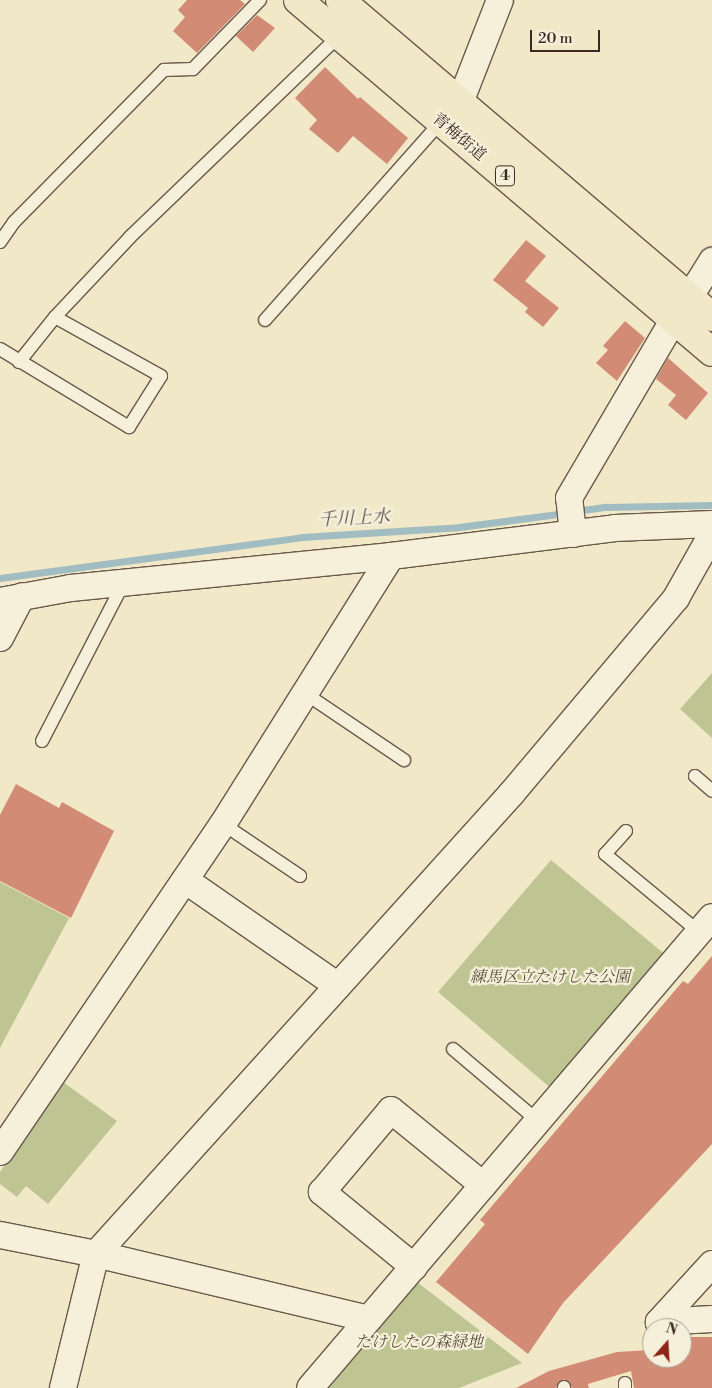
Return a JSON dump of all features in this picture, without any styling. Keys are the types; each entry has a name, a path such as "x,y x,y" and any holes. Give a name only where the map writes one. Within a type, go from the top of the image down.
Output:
{"main road":[{"name":"青梅街道","path":"298,0 441,122 681,308 712,317"},
{"name":"青梅街道","path":"340,0 461,100 681,308 712,352"}],"street":[{"path":"461,100 500,0"},
{"path":"572,529 569,498 681,308 712,261"},
{"path":"0,638 11,599 71,588 122,586 391,556 572,529 712,524"},
{"path":"62,1388 96,1254 512,793 641,642 676,598 712,534"},
{"path":"0,1152 223,824 303,692 391,556"},
{"path":"185,880 338,986"},
{"path":"310,1388 706,924"},
{"path":"414,1267 322,1192 391,1110 483,1185"},
{"path":"0,1236 96,1254 368,1319"},
{"path":"712,1264 659,1322 712,1318"}],"lane":[{"path":"0,242 14,222 164,70 193,69 260,0"},
{"path":"19,362 55,318 130,237 340,35"},
{"path":"266,320 441,122"},
{"path":"0,349 129,427 161,376 55,318"},
{"path":"42,741 122,586"},
{"path":"303,692 404,760"},
{"path":"695,776 712,790"},
{"path":"223,824 300,876"},
{"path":"626,830 605,854 706,924"},
{"path":"453,1048 538,1121"}],"green space":[{"path":"712,673 712,738 680,709"},
{"name":"練馬区立たけした公園","path":"551,860 667,956 553,1090 438,992"},
{"path":"0,882 69,918 0,1048"},
{"path":"63,1082 117,1121 48,1204 26,1186 17,1197 0,1184 0,1172"},
{"name":"たけしたの森緑地","path":"413,1279 522,1363 459,1388 321,1388"}],"building":[{"path":"187,0 240,0 245,4 197,53 173,31 185,17 178,10"},
{"path":"257,15 275,28 253,52 236,36"},
{"path":"325,67 358,99 360,97 408,138 387,164 353,136 338,153 309,129 317,120 295,98"},
{"path":"526,240 546,256 525,281 559,308 543,327 525,312 528,308 493,280"},
{"path":"625,321 645,338 617,381 596,363 608,350 603,346"},
{"path":"668,358 708,393 686,420 668,405 676,395 656,379"},
{"path":"16,784 59,808 62,802 114,831 71,918 0,881 0,815"},
{"path":"712,956 712,1144 563,1303 528,1354 436,1282 485,1224 480,1220 683,981 688,984"},
{"path":"692,1337 712,1337 712,1388 634,1388 631,1371 588,1384 589,1388 572,1388 564,1379 556,1388 516,1388 549,1371 617,1352 642,1350 642,1368 692,1368"}],"waterway":[{"name":"千川上水","path":"576,511 606,507 712,505"},
{"name":"千川上水","path":"0,578 302,537 459,527 566,513"}]}
